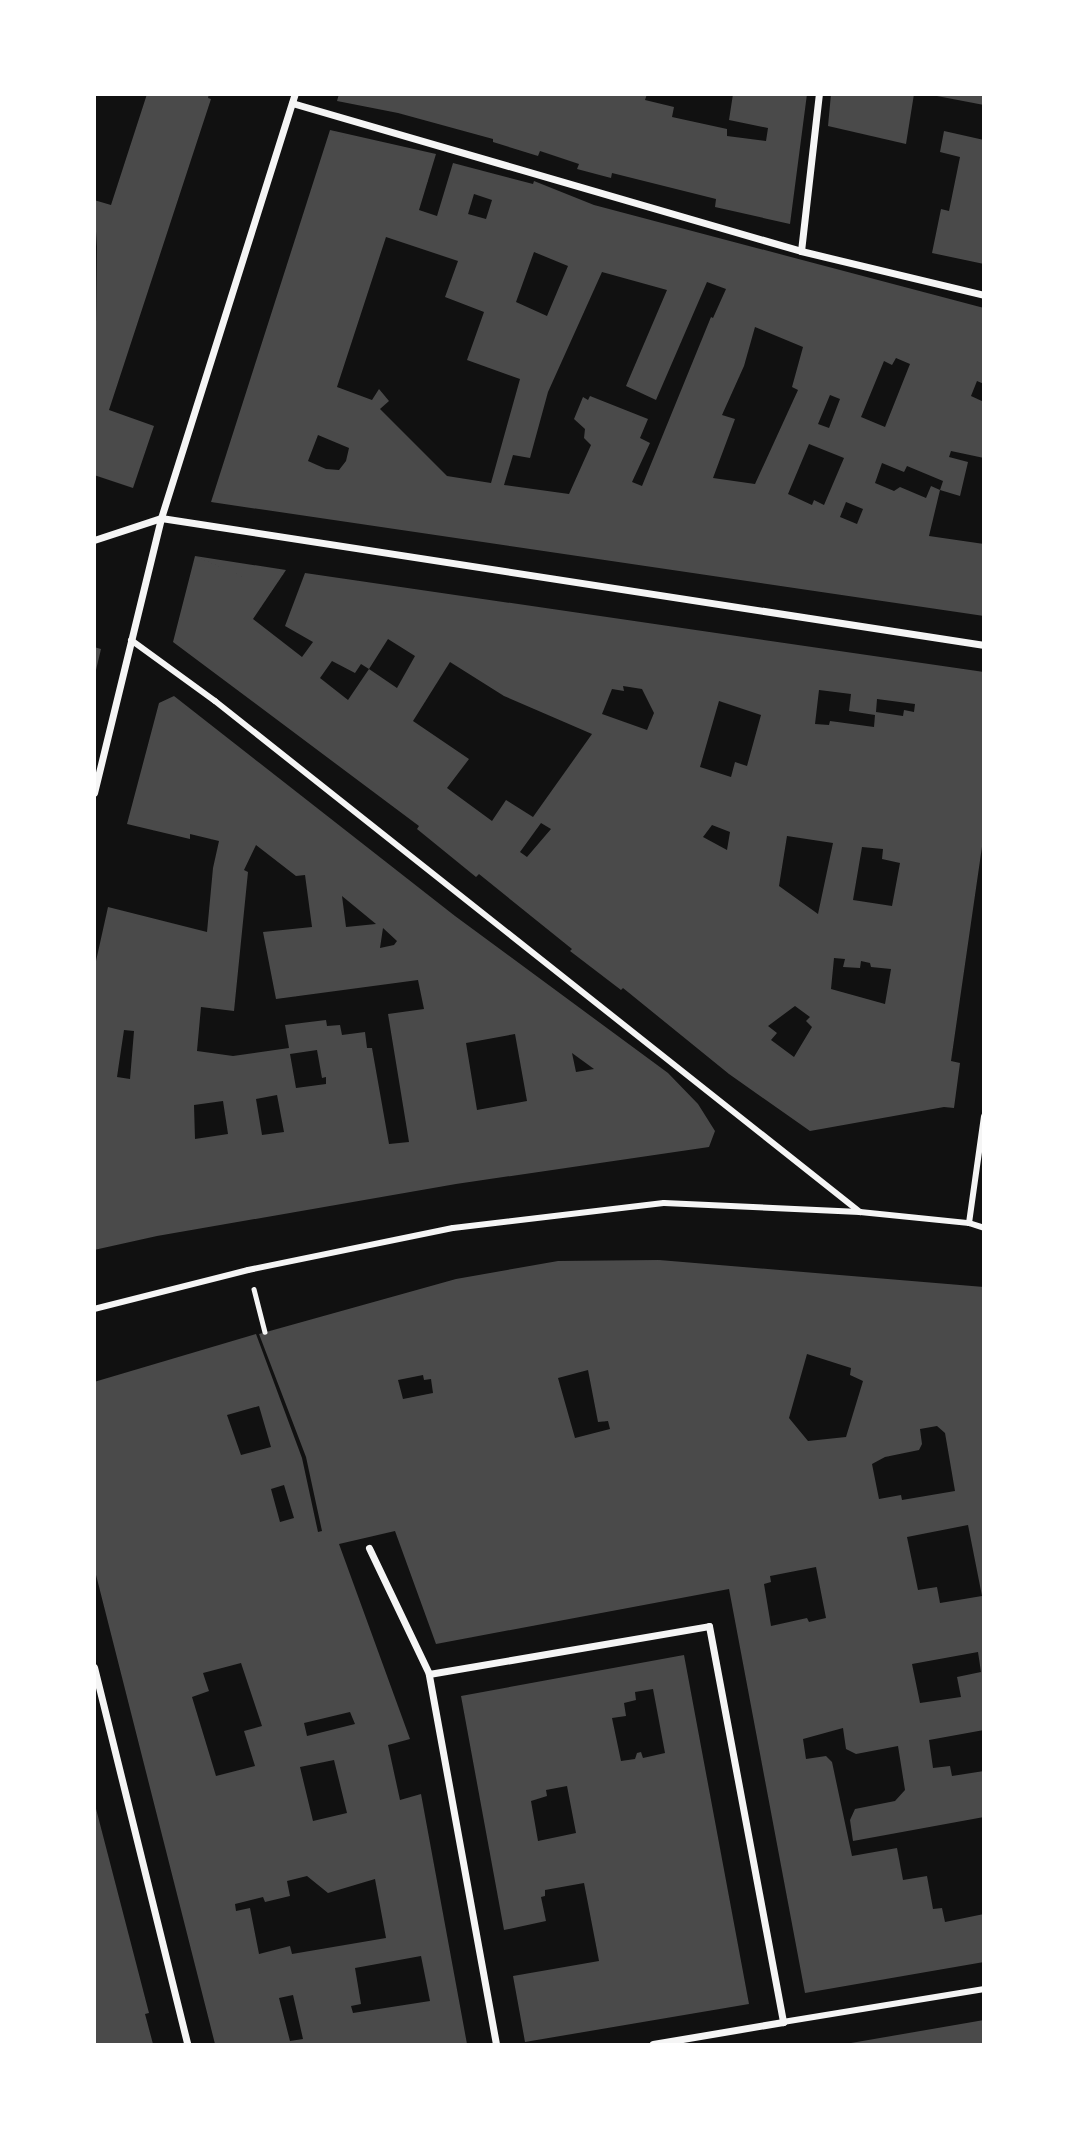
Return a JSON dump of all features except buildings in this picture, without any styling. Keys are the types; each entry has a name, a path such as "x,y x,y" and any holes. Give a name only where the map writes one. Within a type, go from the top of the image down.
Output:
{"street":[{"path":"800,251 819,94"},
{"path":"94,793 161,519 293,99 800,251 984,295"},
{"path":"94,540 161,519 984,645"},
{"path":"131,640 226,709 860,1212"},
{"path":"969,1223 984,1116"},
{"path":"94,1308 248,1270 453,1228 664,1203 860,1212 969,1223 984,1228"},
{"path":"369,1548 429,1674 496,2045"},
{"path":"429,1674 709,1626 783,2022"},
{"path":"94,1667 187,2045"},
{"path":"653,2045 984,1989"}],"path":[{"path":"248,1270 265,1332"}]}
